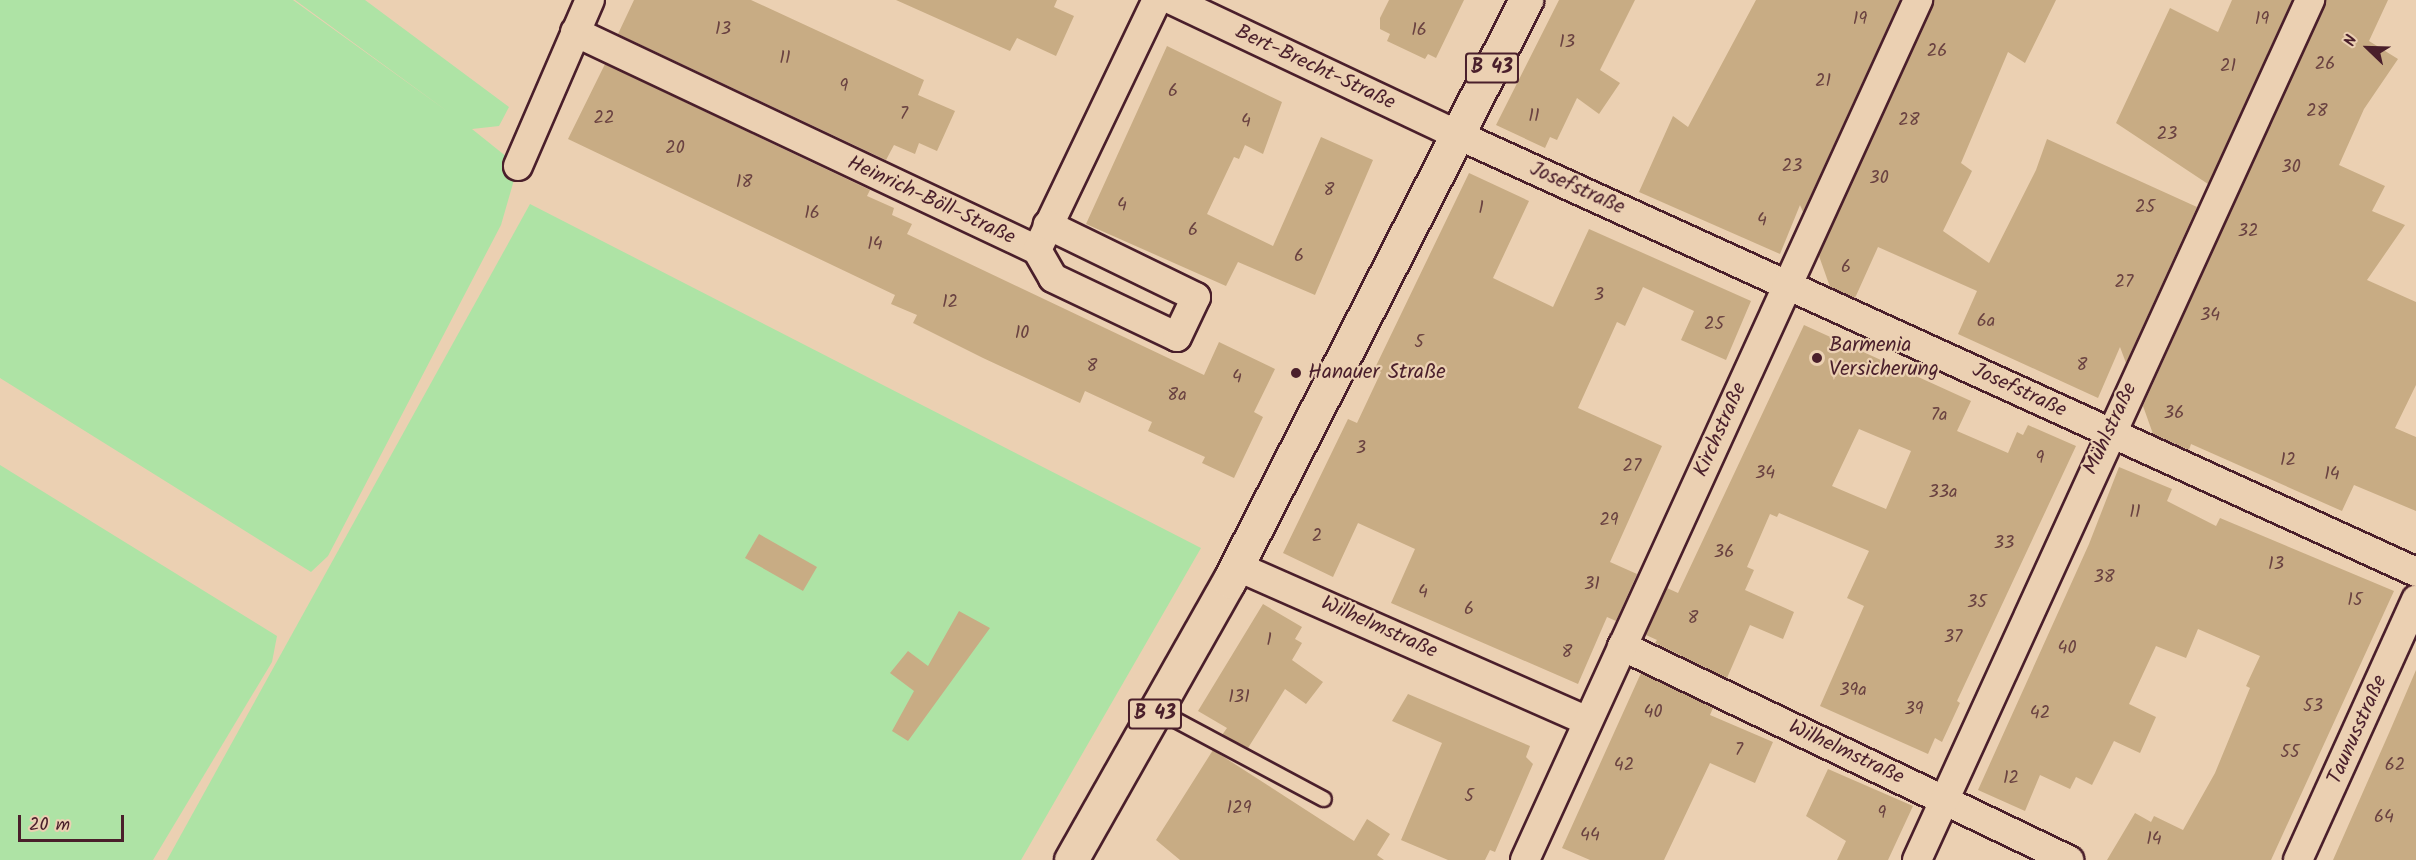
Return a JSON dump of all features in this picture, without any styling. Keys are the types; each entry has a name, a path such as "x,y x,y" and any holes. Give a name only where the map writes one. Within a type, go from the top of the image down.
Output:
{"main road":[{"name":"B 43","path":"1071,860 1236,566 1526,0"}],"street":[{"path":"518,165 590,0"},
{"name":"Heinrich-Böll-Straße","path":"575,32 1042,238 1157,0"},
{"name":"Bert-Brecht-Straße","path":"1172,0 1458,135"},
{"name":"Kirchstraße","path":"1525,860 1918,0"},
{"name":"Mühlstraße","path":"1917,860 2109,432 2310,0"},
{"name":"Josefstraße","path":"1458,135 2416,572"},
{"path":"1042,238 1196,297 1178,337 1053,278 1042,238"},
{"name":"Wilhelmstraße","path":"1236,566 1587,721"},
{"name":"Taunusstraße","path":"2298,860 2416,600"},
{"name":"Wilhelmstraße","path":"1622,646 2069,860"}],"lane":[{"path":"1157,710 1324,799"}],"green space":[{"path":"0,0 293,0 451,114 295,0 365,0 509,107 499,126 472,129 518,166 501,225 328,556 311,572 0,378"},
{"path":"530,204 1201,548 1021,860 167,860"},
{"path":"0,465 277,636 272,662 153,860 0,860"}],"building":[{"path":"634,0 751,0 924,80 918,95 955,111 937,151 919,143 915,154 894,145 886,160 618,34"},
{"path":"896,0 1057,0 1054,7 1074,16 1056,56 1017,38 1010,51"},
{"path":"1389,0 1464,0 1436,58 1428,54 1425,59 1387,41 1390,34 1380,29 1380,18"},
{"path":"1559,0 1635,0 1600,70 1620,83 1599,114 1577,98 1557,140 1550,137 1545,148 1496,125"},
{"path":"1756,0 1900,0 1803,212 1800,205 1780,254 1639,192 1673,116 1688,127"},
{"path":"1934,0 2056,0 2025,63 2008,52 1961,163 1972,171 1943,231 1989,263 2036,170 2047,139 2197,207 2126,363 2120,347 2098,398 1958,334 1977,291 1878,247 1855,298 1830,287 1819,256"},
{"path":"2232,0 2292,0 2208,184 2116,123 2170,8 2218,32"},
{"path":"2326,0 2388,0 2369,41 2398,59 2364,109 2339,165 2385,186 2372,211 2405,225 2367,280 2416,302 2416,385 2395,428 2416,437 2416,511 2354,485 2342,511 2191,444 2189,450 2153,434 2143,406"},
{"path":"1167,46 1282,102 1263,154 1245,145 1239,159 1234,157 1207,214 1273,246 1321,137 1373,160 1315,295 1238,262 1226,286 1086,224"},
{"path":"605,64 870,190 867,196 894,208 892,215 912,224 907,234 1204,375 1219,342 1275,369 1254,412 1263,417 1234,478 1202,463 1205,457 1148,431 1152,422 1085,391 1080,403 983,358 913,323 917,315 891,304 895,295 568,139"},
{"path":"1469,173 1529,201 1493,278 1553,307 1589,229 1751,301 1726,360 1681,340 1694,311 1643,287 1625,326 1617,322 1578,408 1662,446 1610,562 1637,574 1616,621 1607,617 1578,684 1391,603 1415,549 1358,523 1333,577 1283,553 1348,419 1357,423 1381,372 1375,368"},
{"path":"1804,325 1971,401 1957,431 2008,453 2017,432 2023,435 2028,425 2076,446 1957,701 1960,703 1942,742 1935,738 1928,754 1820,706 1864,606 1847,598 1869,551 1779,513 1777,517 1770,514 1747,567 1754,570 1745,590 1794,612 1783,639 1750,625 1727,678 1655,643 1657,640 1646,635 1667,588 1678,593","holes":["1859,429 1911,451 1886,509 1832,486"]},
{"path":"2119,467 2172,489 2167,501 2216,526 2220,518 2394,591 2271,860 2107,860 2135,813 2151,822 2154,816 2183,830 2215,773 2250,688 2246,686 2260,656 2198,629 2186,658 2156,646 2129,704 2156,717 2140,753 2114,741 2092,785 2076,777 2070,789 2040,775 2025,811 1978,790 2089,544"},
{"path":"759,534 817,567 803,591 745,558"},
{"path":"1263,604 1302,627 1295,639 1302,643 1292,660 1323,682 1306,704 1285,689 1248,748 1222,735 1227,728 1198,711"},
{"path":"959,611 990,628 908,741 892,731 914,691 890,673 908,651 928,666"},
{"path":"2416,670 2416,860 2333,860 2389,733"},
{"path":"1641,673 1713,708 1710,715 1773,742 1755,783 1710,763 1664,860 1590,860 1562,848"},
{"path":"1408,694 1530,746 1526,757 1533,764 1495,852 1490,850 1485,860 1448,860 1401,840 1442,743 1392,721"},
{"path":"1213,750 1354,841 1367,819 1390,834 1377,855 1384,860 1180,860 1156,840"},
{"path":"1828,769 1913,806 1888,860 1837,860 1846,841 1806,816"}],"place":[{"name":"Barmenia Versicherung","path":"1817,358"},
{"name":"Hanauer Straße","path":"1296,373"}]}
